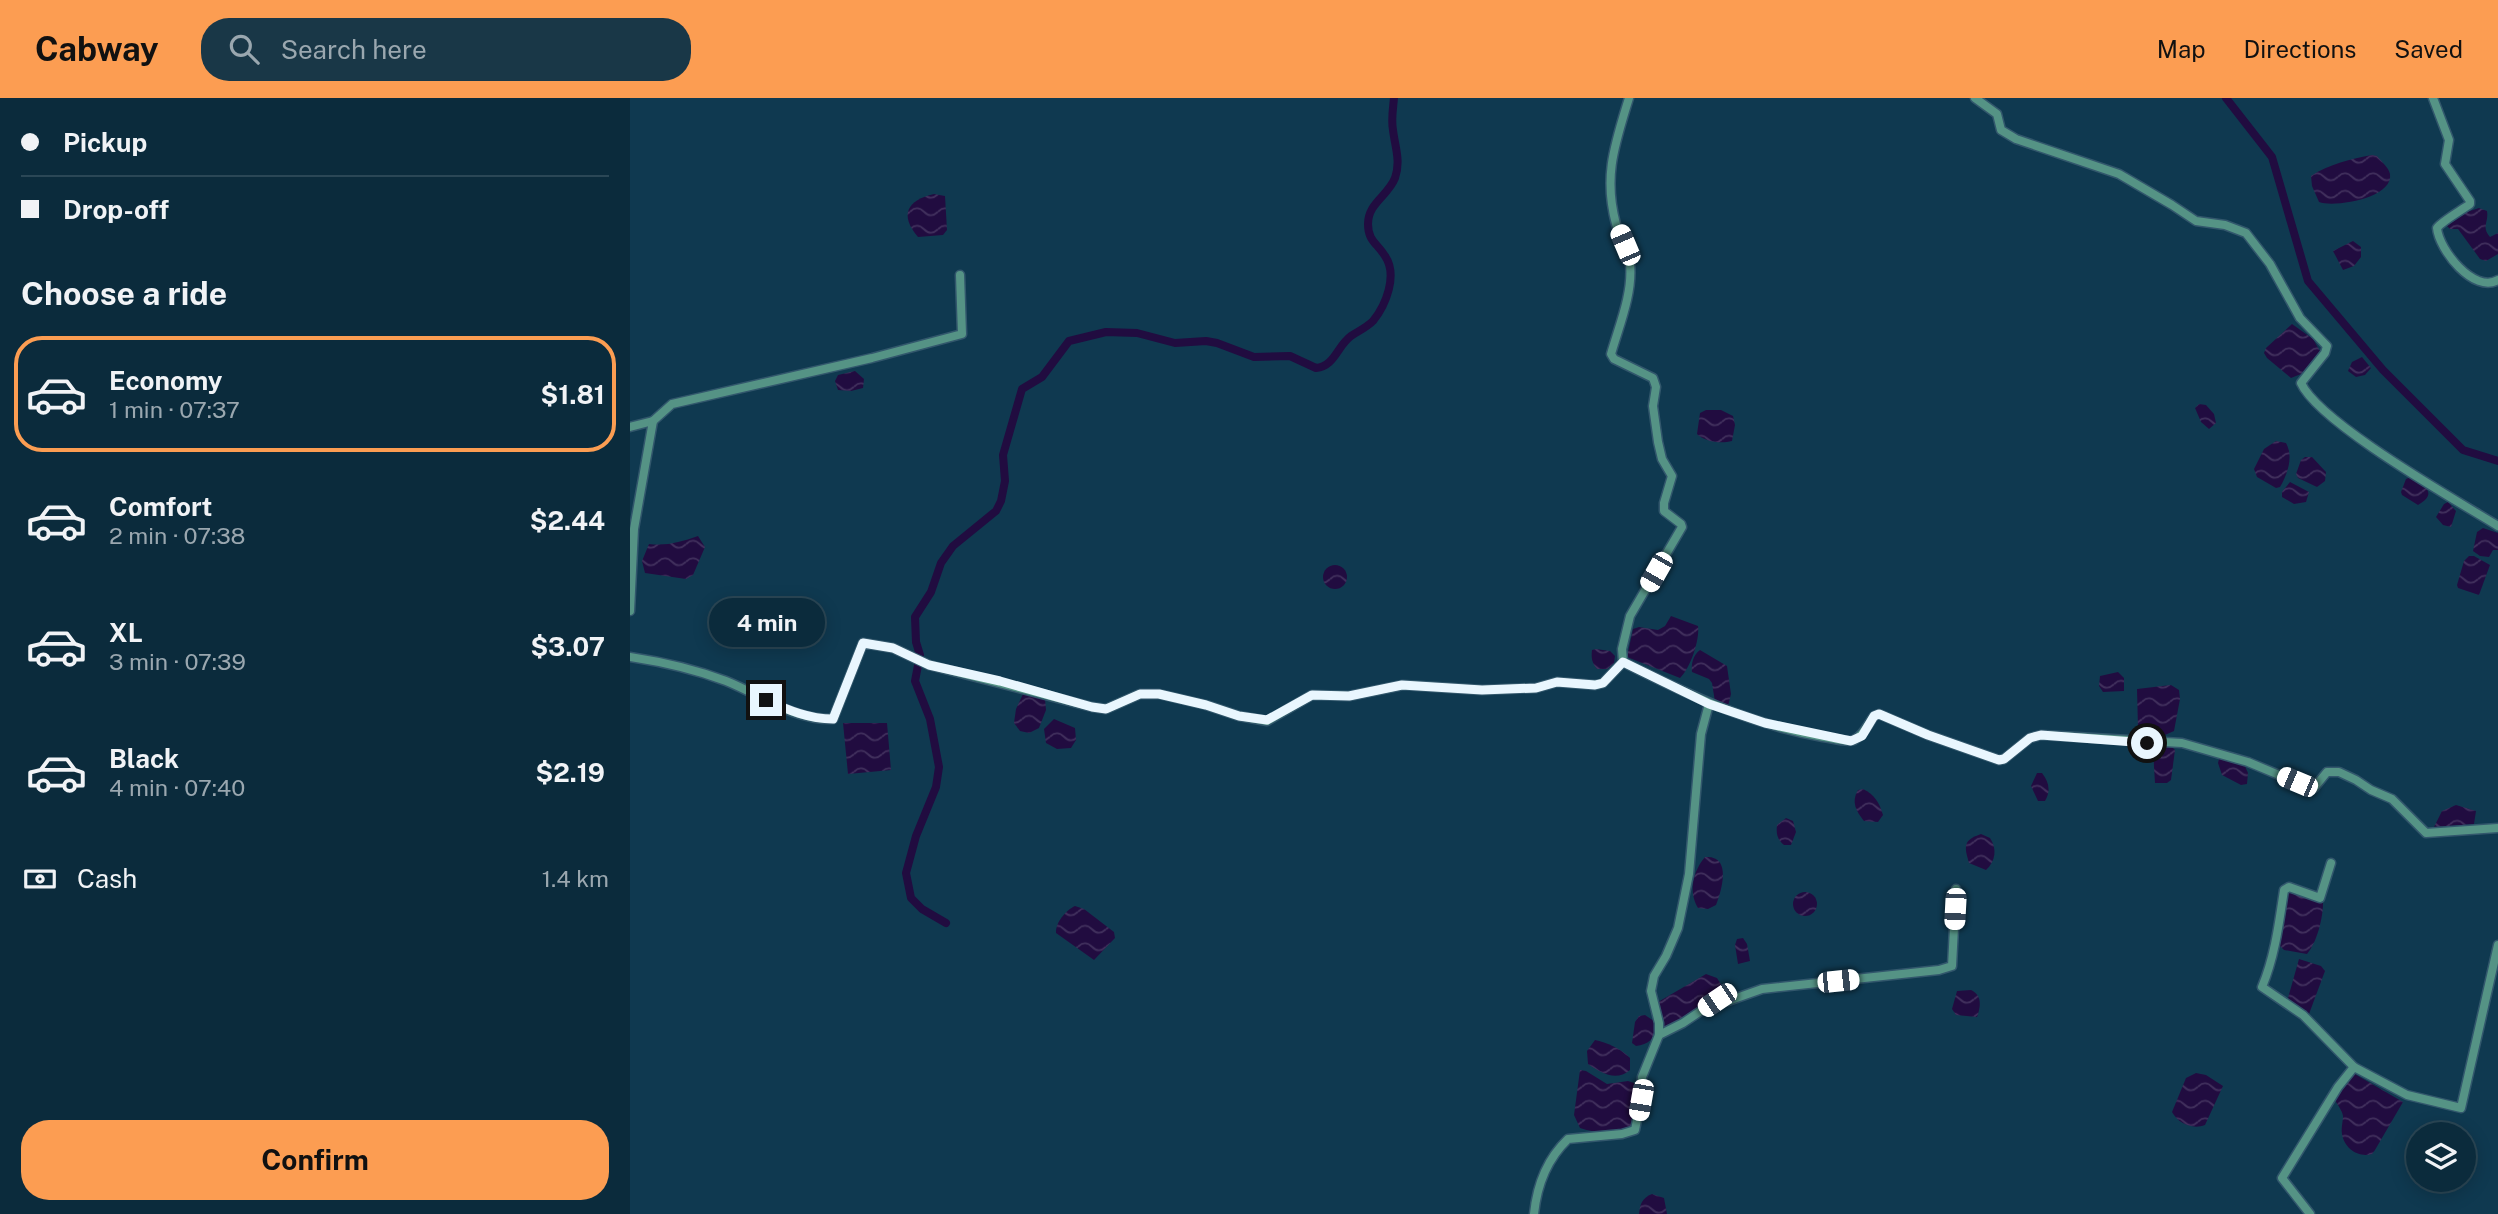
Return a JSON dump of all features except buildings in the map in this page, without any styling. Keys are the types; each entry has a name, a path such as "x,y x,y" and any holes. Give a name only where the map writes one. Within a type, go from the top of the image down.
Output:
{"street":[{"path":"630,657 682,666 728,682 786,709 819,719 833,719 863,643 893,648 929,665 1000,681 1092,707 1106,709 1140,694 1159,694 1239,716 1267,720 1312,695 1349,696 1402,685 1482,690 1536,688 1557,682 1595,685 1603,683 1623,662 1622,649 1630,617 1682,527 1664,511 1672,476 1662,459 1658,442 1653,406 1656,387 1653,378 1614,359 1611,354 1630,283 1630,263 1617,226 1609,182 1611,161 1629,98"},
{"path":"1975,98 1997,114 2001,130 2016,139 2119,174 2196,221 2225,225 2246,233 2270,264 2300,318 2327,346 2325,353 2301,383 2306,391 2335,420 2381,453 2498,526"},
{"path":"2433,98 2449,140 2445,164 2470,204 2441,223 2437,228 2438,237 2454,261 2470,277 2483,284 2498,280"},
{"path":"630,427 653,421 672,404 872,358 962,334 960,275"},
{"path":"630,611 634,529 653,421"},
{"path":"1623,662 1709,704 1765,723 1851,741 1862,736 1874,716 1879,714 1999,760 2030,738 2041,735 2182,743 2248,762 2310,788 2314,788 2327,772 2339,772 2392,799 2426,833 2498,828"},
{"path":"1534,1214 1536,1196 1546,1168 1568,1139 1622,1134 1635,1130 1642,1077 1659,1034 1651,991 1654,976 1678,928 1691,852 1701,734 1709,704"},
{"path":"2331,863 2320,898 2289,887 2284,890 2275,947 2262,987 2303,1015 2354,1067 2407,1095 2461,1108 2498,945"},
{"path":"1659,1034 1683,1023 1717,1000 1728,1000 1762,989 1939,971 1952,966 1956,889"},
{"path":"2310,1214 2282,1178 2338,1087 2354,1067"}],"water":[{"path":"2377,156 2390,174 2389,182 2383,189 2349,202 2319,202 2311,176 2333,165"},
{"path":"934,194 945,196 947,230 943,235 918,237 909,222 909,210 917,200"},
{"path":"2479,208 2487,211 2486,227 2490,237 2498,233 2498,254 2486,261 2480,259 2458,229 2450,229 2447,226 2467,212"},
{"path":"2353,241 2361,247 2361,257 2354,266 2343,270 2333,251"},
{"path":"2292,324 2313,339 2320,351 2301,374 2291,378 2264,353"},
{"path":"2362,357 2371,368 2365,375 2356,377 2348,371 2352,362"},
{"path":"855,371 864,379 863,388 838,390 835,381 838,375"},
{"path":"2199,404 2206,405 2214,414 2216,423 2209,429 2201,422 2195,408"},
{"path":"1706,410 1721,410 1733,416 1735,425 1732,441 1713,442 1697,434 1700,413"},
{"path":"2276,441 2286,443 2289,460 2283,482 2276,488 2257,477 2254,469 2264,449"},
{"path":"2312,457 2326,472 2325,481 2317,487 2298,478 2296,474 2301,460"},
{"path":"2411,477 2428,493 2428,497 2418,505 2401,492 2406,479"},
{"path":"2290,482 2309,492 2306,502 2294,504 2282,497 2282,492"},
{"path":"2448,502 2456,511 2451,527 2443,525 2436,517"},
{"path":"2483,528 2498,533 2498,550 2493,550 2489,557 2480,556 2473,551 2477,532"},
{"path":"698,536 705,547 693,575 686,579 645,573 642,561 649,544 674,543"},
{"path":"2469,556 2490,565 2479,595 2458,588 2457,585 2464,561"},
{"path":"1335,565 1343,569 1347,577 1343,585 1335,589 1327,585 1323,577 1327,569"},
{"path":"1671,616 1698,626 1694,654 1680,678 1627,657 1633,629 1639,627 1658,630 1665,626"},
{"path":"1592,650 1610,651 1615,656 1614,663 1607,669 1597,669 1594,665"},
{"path":"1700,650 1727,666 1731,694 1728,706 1715,702 1709,679 1692,672 1693,660"},
{"path":"2118,672 2124,678 2124,691 2103,692 2099,686 2100,676"},
{"path":"2171,685 2179,690 2180,699 2174,731 2165,735 2138,728 2137,689"},
{"path":"1023,694 1045,699 1046,710 1039,728 1029,733 1020,731 1014,723 1016,709"},
{"path":"1054,719 1075,728 1076,740 1071,748 1057,749 1046,743 1044,729"},
{"path":"843,723 887,723 891,770 848,774"},
{"path":"2171,746 2175,750 2171,780 2167,783 2155,783 2153,750"},
{"path":"2225,757 2244,764 2248,773 2247,784 2241,785 2222,775 2218,763 2219,759"},
{"path":"2037,773 2042,773 2048,783 2049,790 2045,801 2038,801 2031,786"},
{"path":"1863,789 1874,796 1880,806 1883,815 1878,822 1864,821 1857,810 1856,794"},
{"path":"2456,805 2476,811 2474,824 2434,827 2442,811"},
{"path":"1786,818 1793,821 1796,832 1791,845 1784,845 1777,834 1777,825"},
{"path":"1981,834 1990,838 1994,850 1994,859 1986,870 1969,863 1966,852 1968,841"},
{"path":"1705,857 1719,861 1723,874 1716,905 1708,909 1698,908 1693,895 1695,875"},
{"path":"2286,891 2323,903 2319,930 2307,954 2284,950 2280,946"},
{"path":"1805,892 1814,895 1817,904 1814,913 1805,916 1796,913 1793,904 1796,895"},
{"path":"1075,906 1084,909 1114,932 1115,938 1094,960 1056,933 1062,917"},
{"path":"1743,938 1750,961 1738,964 1735,945 1737,939"},
{"path":"2299,959 2321,966 2325,971 2309,1014 2292,1004 2288,998"},
{"path":"1706,974 1717,978 1722,986 1721,990 1673,1025 1663,1029 1658,1002"},
{"path":"1971,990 1980,1001 1977,1017 1956,1015 1952,1009 1957,991"},
{"path":"1645,1015 1654,1021 1654,1035 1646,1043 1636,1046 1632,1043 1635,1022 1639,1016"},
{"path":"1595,1040 1614,1046 1627,1055 1630,1058 1630,1070 1614,1076 1588,1064 1587,1051"},
{"path":"1580,1070 1607,1084 1628,1081 1634,1083 1636,1106 1633,1127 1606,1132 1580,1128 1574,1115"},
{"path":"2196,1073 2206,1075 2223,1086 2205,1125 2195,1127 2182,1122 2172,1112 2186,1078"},
{"path":"2353,1073 2403,1102 2372,1154 2362,1155 2352,1151 2343,1139 2343,1116 2335,1100"},
{"path":"1652,1194 1664,1198 1667,1214 1639,1214 1642,1202"}],"waterway":[{"path":"946,923 922,909 911,898 906,873 916,836 936,787 939,767 930,719 915,681 920,655 916,642 915,617 931,592 941,563 953,546 996,511 1001,501 1005,481 1003,455 1022,389 1042,377 1069,341 1106,332 1137,333 1175,343 1206,341 1254,357 1290,356 1316,368 1328,364 1346,340 1373,321 1389,290 1389,264 1371,238 1368,224 1371,210 1392,184 1397,172 1392,122 1394,98"},
{"path":"2226,98 2272,157 2308,281 2383,370 2463,450 2498,461"}],"route":[{"path":"766,700 819,719 833,719 863,643 893,648 929,665 1000,681 1092,707 1106,709 1140,694 1159,694 1239,716 1267,720 1312,695 1349,696 1383,687 1402,685 1514,690 1557,682 1595,685 1603,683 1623,662 1709,704 1765,723 1851,741 1862,736 1874,716 1879,714 1999,760 2030,738 2041,735 2113,738 2147,743"}]}
